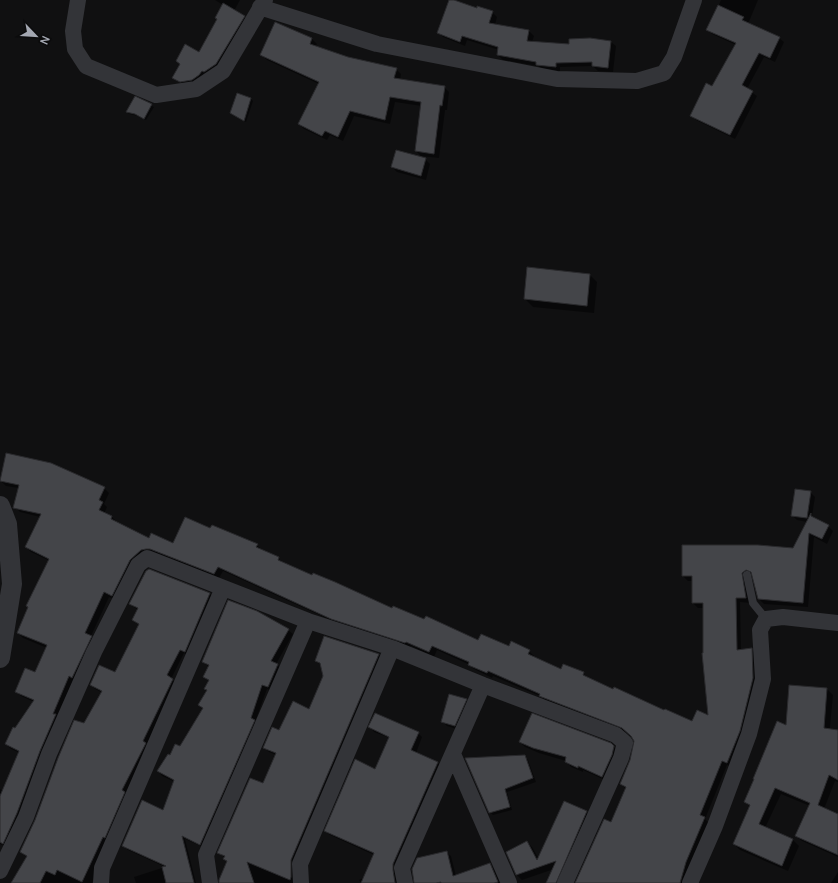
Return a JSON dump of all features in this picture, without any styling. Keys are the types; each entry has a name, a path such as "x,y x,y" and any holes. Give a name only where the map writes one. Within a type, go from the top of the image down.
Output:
{"street":[{"path":"78,0 73,31 75,49 86,66 156,95 196,89 223,71 262,4 377,44 557,79 637,81 664,72 674,57 694,0"},
{"path":"0,506 7,524 12,584 0,658"},
{"path":"0,871 26,817 49,754 94,652 138,565 147,558 308,622 392,648 483,685 616,735 625,743 621,758 565,883"},
{"path":"101,883 102,868 223,588"},
{"path":"690,883 715,826 749,734 763,679 760,630 766,619 783,617 838,623"},
{"path":"210,883 206,855 308,622"},
{"path":"301,883 300,864 392,648"},
{"path":"404,883 402,868 483,685"},
{"path":"453,754 509,883"}],"lane":[{"path":"748,575 753,603 766,619"}],"building":[{"path":"449,0 454,0 477,8 477,6 493,11 489,23 529,30 527,41 569,44 569,39 590,38 611,41 608,68 592,66 592,62 556,63 556,67 536,65 536,62 497,55 498,47 462,36 460,42 437,33"},
{"path":"223,3 245,16 216,64 204,72 202,71 192,80 180,82 172,78 180,64 176,61 185,44 199,52 217,19 215,18"},
{"path":"718,5 744,17 742,20 780,37 770,58 759,53 742,85 753,91 730,135 690,116 706,83 712,86 736,43 706,30"},
{"path":"275,22 312,38 310,44 348,57 397,68 394,78 445,86 442,106 440,105 434,154 415,151 421,102 390,97 385,120 350,111 338,137 325,131 322,136 298,124 319,82 260,55"},
{"path":"237,93 251,98 244,121 230,113"},
{"path":"135,96 152,104 144,119 135,114 126,112"},
{"path":"396,150 426,158 421,176 391,167"},
{"path":"527,267 590,274 587,306 524,299"},
{"path":"6,453 51,463 105,487 99,500 103,502 99,510 112,516 111,519 149,538 151,533 173,543 185,517 210,528 212,525 258,544 256,547 279,557 278,560 312,575 313,573 335,582 392,608 393,606 424,619 426,616 478,640 481,634 509,646 511,641 530,650 528,654 561,669 563,664 584,672 583,675 613,689 614,687 692,721 697,710 708,715 702,653 703,603 692,603 692,576 682,576 682,545 758,545 793,548 811,513 811,516 829,525 822,539 809,533 803,603 758,599 751,572 746,570 742,573 746,598 736,598 737,650 752,648 753,678 740,731 727,763 722,761 700,815 705,817 686,862 680,883 575,883 604,819 611,822 626,787 620,784 630,760 634,741 622,728 539,696 540,694 488,671 487,673 468,665 469,662 432,646 429,652 406,642 405,643 331,619 218,567 214,574 150,549 141,550 130,560 112,596 104,592 85,633 92,636 72,678 69,676 53,714 56,714 40,751 17,813 3,844 0,842 0,796 19,751 5,744 13,727 15,728 34,700 15,692 25,668 35,672 47,645 17,633 28,607 26,606 49,559 25,547 41,514 13,508 19,485 0,481"},
{"path":"795,489 811,491 807,518 791,516"},
{"path":"149,569 210,593 185,652 180,650 167,675 173,679 143,741 146,743 122,790 125,792 105,838 103,837 82,882 57,870 55,875 46,871 40,883 11,883 27,856 20,852 35,820 74,720 84,723 102,691 90,685 99,665 115,672 139,624 132,620 138,608 129,604 146,571"},
{"path":"228,600 257,611 289,629 271,661 278,664 268,687 262,685 251,718 255,720 200,845 182,836 194,883 166,883 162,867 166,866 122,846 142,800 163,810 174,780 157,771 168,754 170,755 175,744 180,746 203,708 198,705 207,690 204,689 209,680 203,677 209,665 202,662"},
{"path":"324,636 379,654 291,860 290,880 247,862 254,883 219,883 227,861 223,859 225,856 217,853 250,778 263,783 276,753 263,748 272,727 279,730 293,701 309,709 323,676 320,663 315,661"},
{"path":"789,685 827,688 824,728 838,730 838,780 829,775 818,805 838,814 838,855 795,836 810,803 775,788 759,824 793,839 782,866 733,844 750,805 744,802 777,721 786,725"},
{"path":"449,694 467,699 455,726 441,722"},
{"path":"375,713 419,732 411,750 438,762 393,864 395,883 361,883 374,853 324,831 355,759 375,769 389,737 368,727"},
{"path":"532,713 611,743 614,746 612,755 602,777 565,762 566,757 533,748 519,742"},
{"path":"525,755 533,778 505,789 510,807 489,813 465,758"},
{"path":"564,801 587,811 556,883 546,883 556,861 516,875 506,852 527,841 537,860"},
{"path":"447,851 453,876 490,863 498,882 414,883 412,869 417,858"}]}
